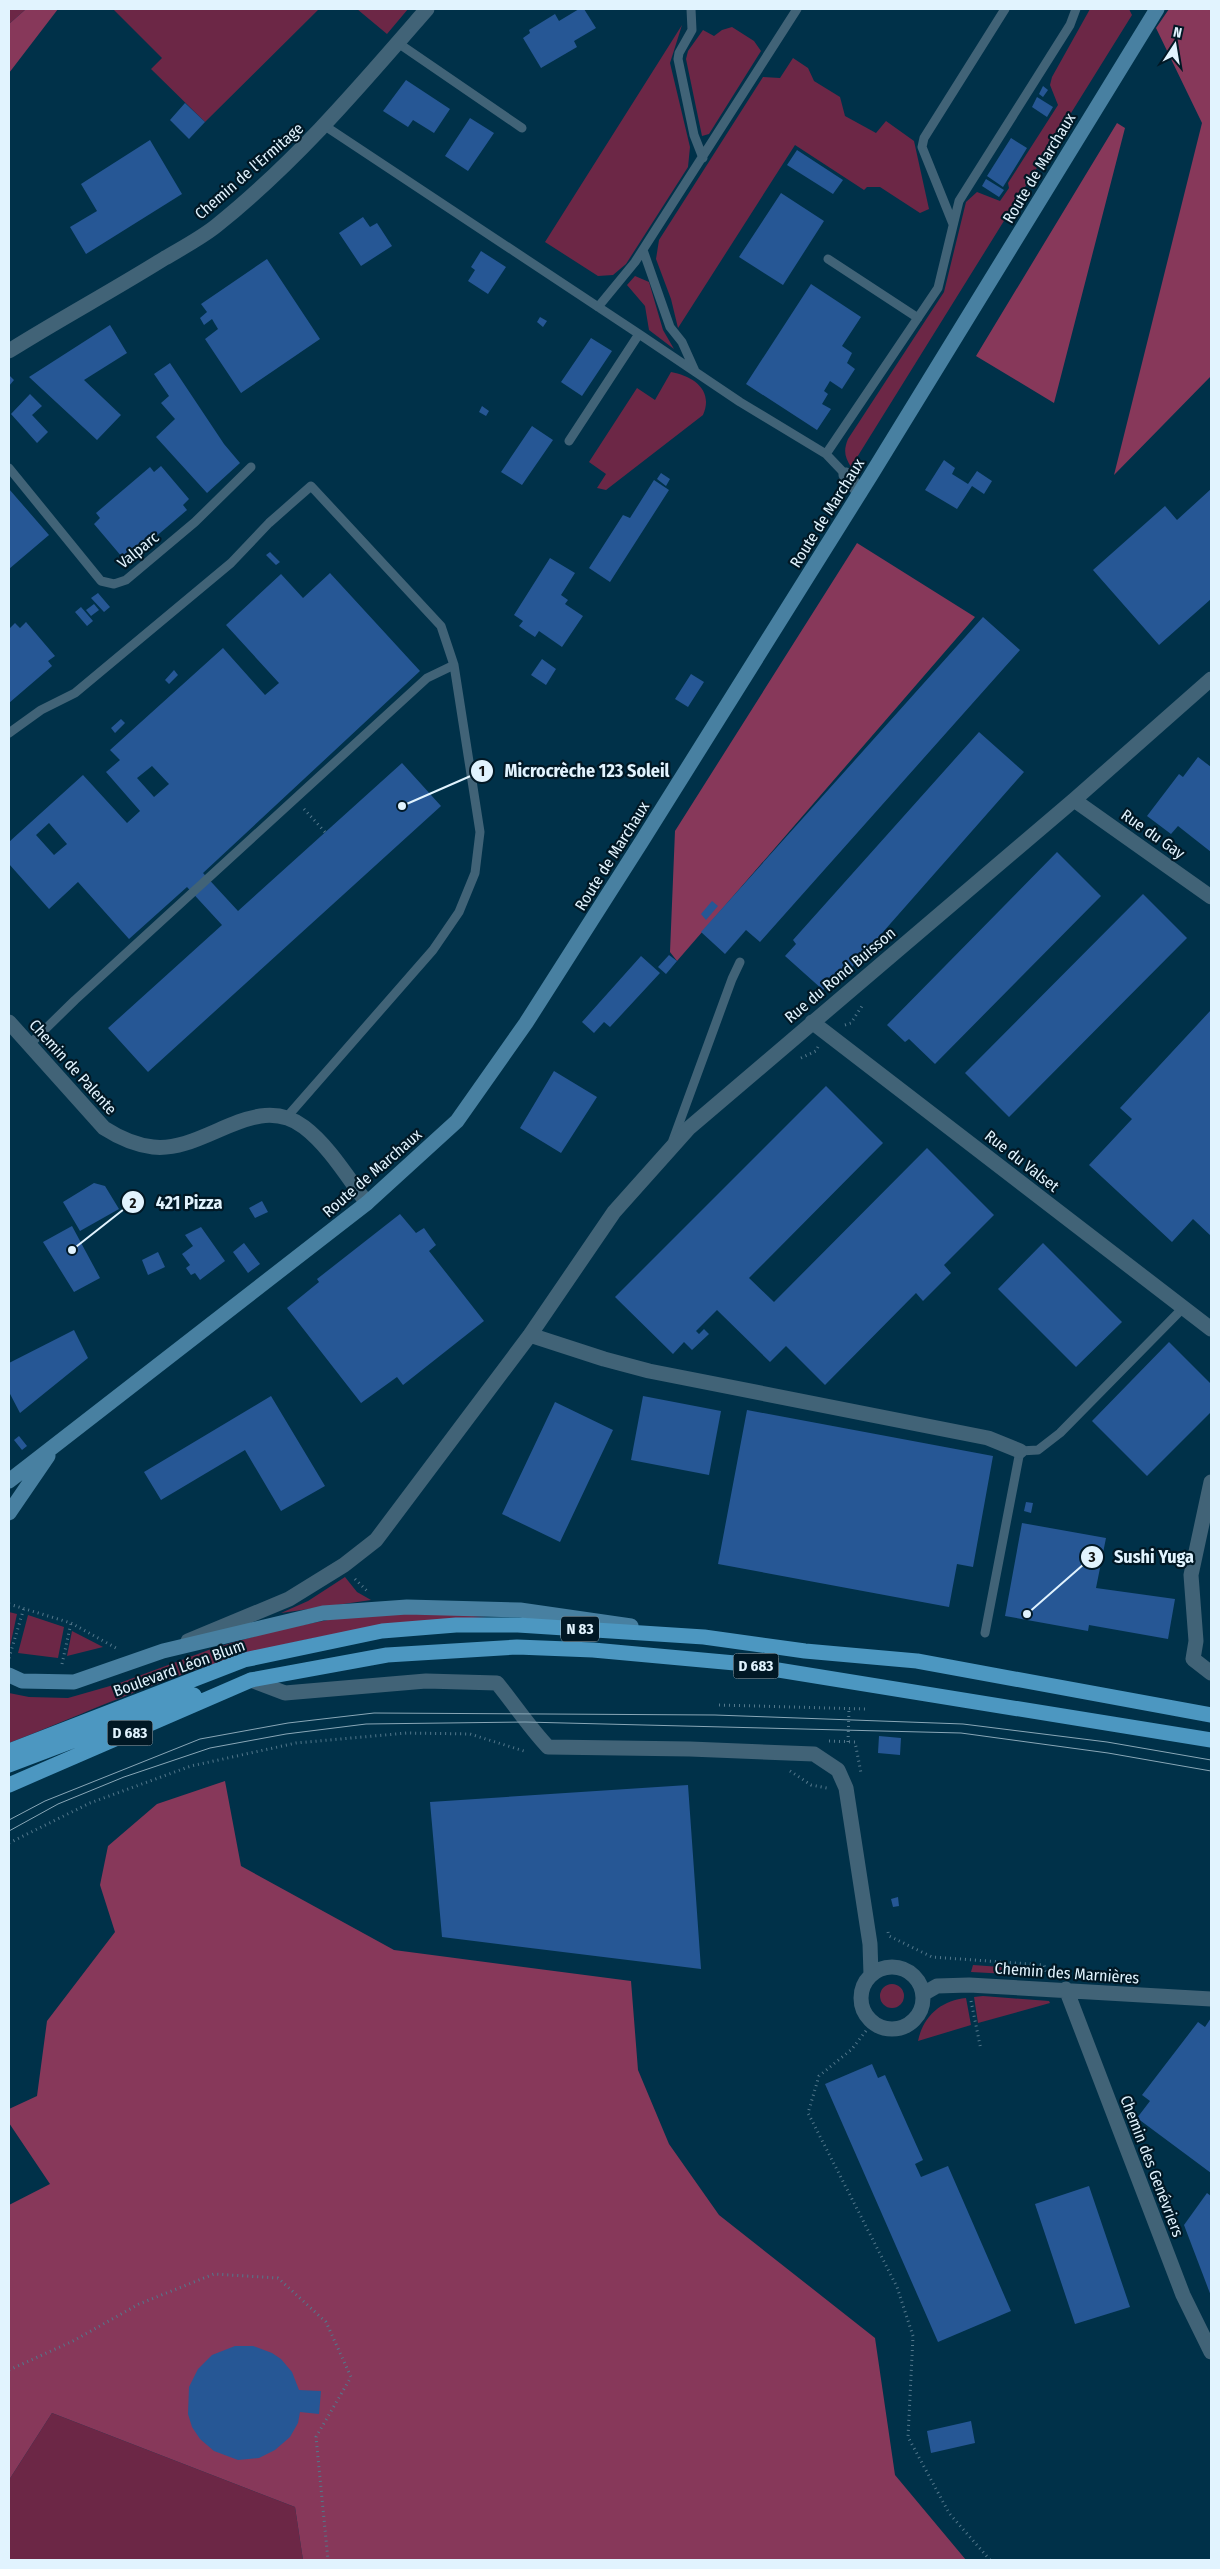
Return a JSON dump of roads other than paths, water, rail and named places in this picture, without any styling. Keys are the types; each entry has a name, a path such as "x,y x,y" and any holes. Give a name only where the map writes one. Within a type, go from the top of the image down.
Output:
{"main road":[{"name":"Route de Marchaux","path":"9,1481 18,1472 53,1448 367,1203 457,1121 526,1023 860,492 1157,9"},
{"name":"Route de Marchaux","path":"9,1513 53,1448"},
{"name":"D 683","path":"9,1675 22,1681 74,1682 163,1651 323,1613 408,1607 520,1610 805,1650 917,1661 1211,1715"},
{"name":"Boulevard Léon Blum","path":"9,1751 244,1660 382,1631 456,1625 518,1625 704,1637"},
{"name":"D 683","path":"9,1785 251,1680 387,1655 517,1646 593,1650 745,1664 1211,1740"},
{"name":"Boulevard Léon Blum","path":"9,1765 193,1695 251,1680"}],"street":[{"name":"Chemin de l'Ermitage","path":"9,351 117,288 215,227 275,176 325,126 427,9"},
{"path":"846,475 860,492"},
{"name":"Rue du Rond Buisson","path":"163,1651 289,1599 344,1565 376,1540 530,1334 614,1212 689,1128 1074,800 1211,679"},
{"name":"Rue du Gay","path":"1074,800 1211,897"},
{"name":"Chemin de Palente","path":"9,1022 104,1128 119,1138 153,1147 176,1146 198,1139 239,1120 263,1116 286,1118 304,1127 318,1140 367,1203"},
{"name":"Rue du Valset","path":"812,1022 1211,1329"},
{"path":"530,1334 649,1372 988,1438 1020,1451"},
{"path":"1211,1482 1191,1575 1196,1641 1193,1659 1211,1673"},
{"path":"251,1680 284,1693 426,1682 497,1684 522,1713 525,1722 548,1747 690,1749 814,1754 838,1770 846,1788 870,1944 872,1974"},
{"path":"888,1967 904,1969 917,1979 923,1994 920,2012 908,2026 890,2030 872,2023 862,2008 860,1998 862,1990 872,1974 888,1967"},
{"name":"Chemin des Marnières","path":"923,1994 937,1986 969,1985 1051,1988 1105,1994 1211,1999"},
{"name":"Chemin des Genévriers","path":"1066,1989 1183,2295 1211,2352"}],"lane":[{"path":"691,9 692,30 679,53 678,59 694,136 703,158"},
{"path":"598,307 643,250 797,9"},
{"path":"953,224 922,147 924,138 1005,9"},
{"path":"826,454 938,288 959,201 1070,25 1076,9"},
{"path":"398,43 522,128"},
{"path":"325,126 695,371 826,454 846,475"},
{"path":"643,250 670,327 682,342 695,371"},
{"path":"828,259 918,318"},
{"path":"570,441 639,334"},
{"name":"Valparc","path":"9,468 101,581 114,584 126,580 188,528 251,467"},
{"path":"9,733 41,710 82,686 231,563 269,523 311,486 441,626 454,665 480,832 475,873 459,912 433,950 286,1118"},
{"path":"29,1045 427,678 454,665"},
{"path":"670,1149 732,979 740,962"},
{"path":"985,1633 1020,1451 1038,1450 1060,1433 1184,1308"}],"tram line":[{"path":"9,1820 45,1801 200,1739 288,1723 374,1713 715,1715 963,1724 1107,1742 1211,1760"},
{"path":"9,1831 58,1804 124,1777 210,1748 286,1734 366,1724 525,1722 961,1733 1108,1753 1211,1771"}],"place":[{"name":"Microcrèche 123 Soleil","path":"402,806"},
{"name":"421 Pizza","path":"72,1250"},
{"name":"Sushi Yuga","path":"1027,1614"}]}
